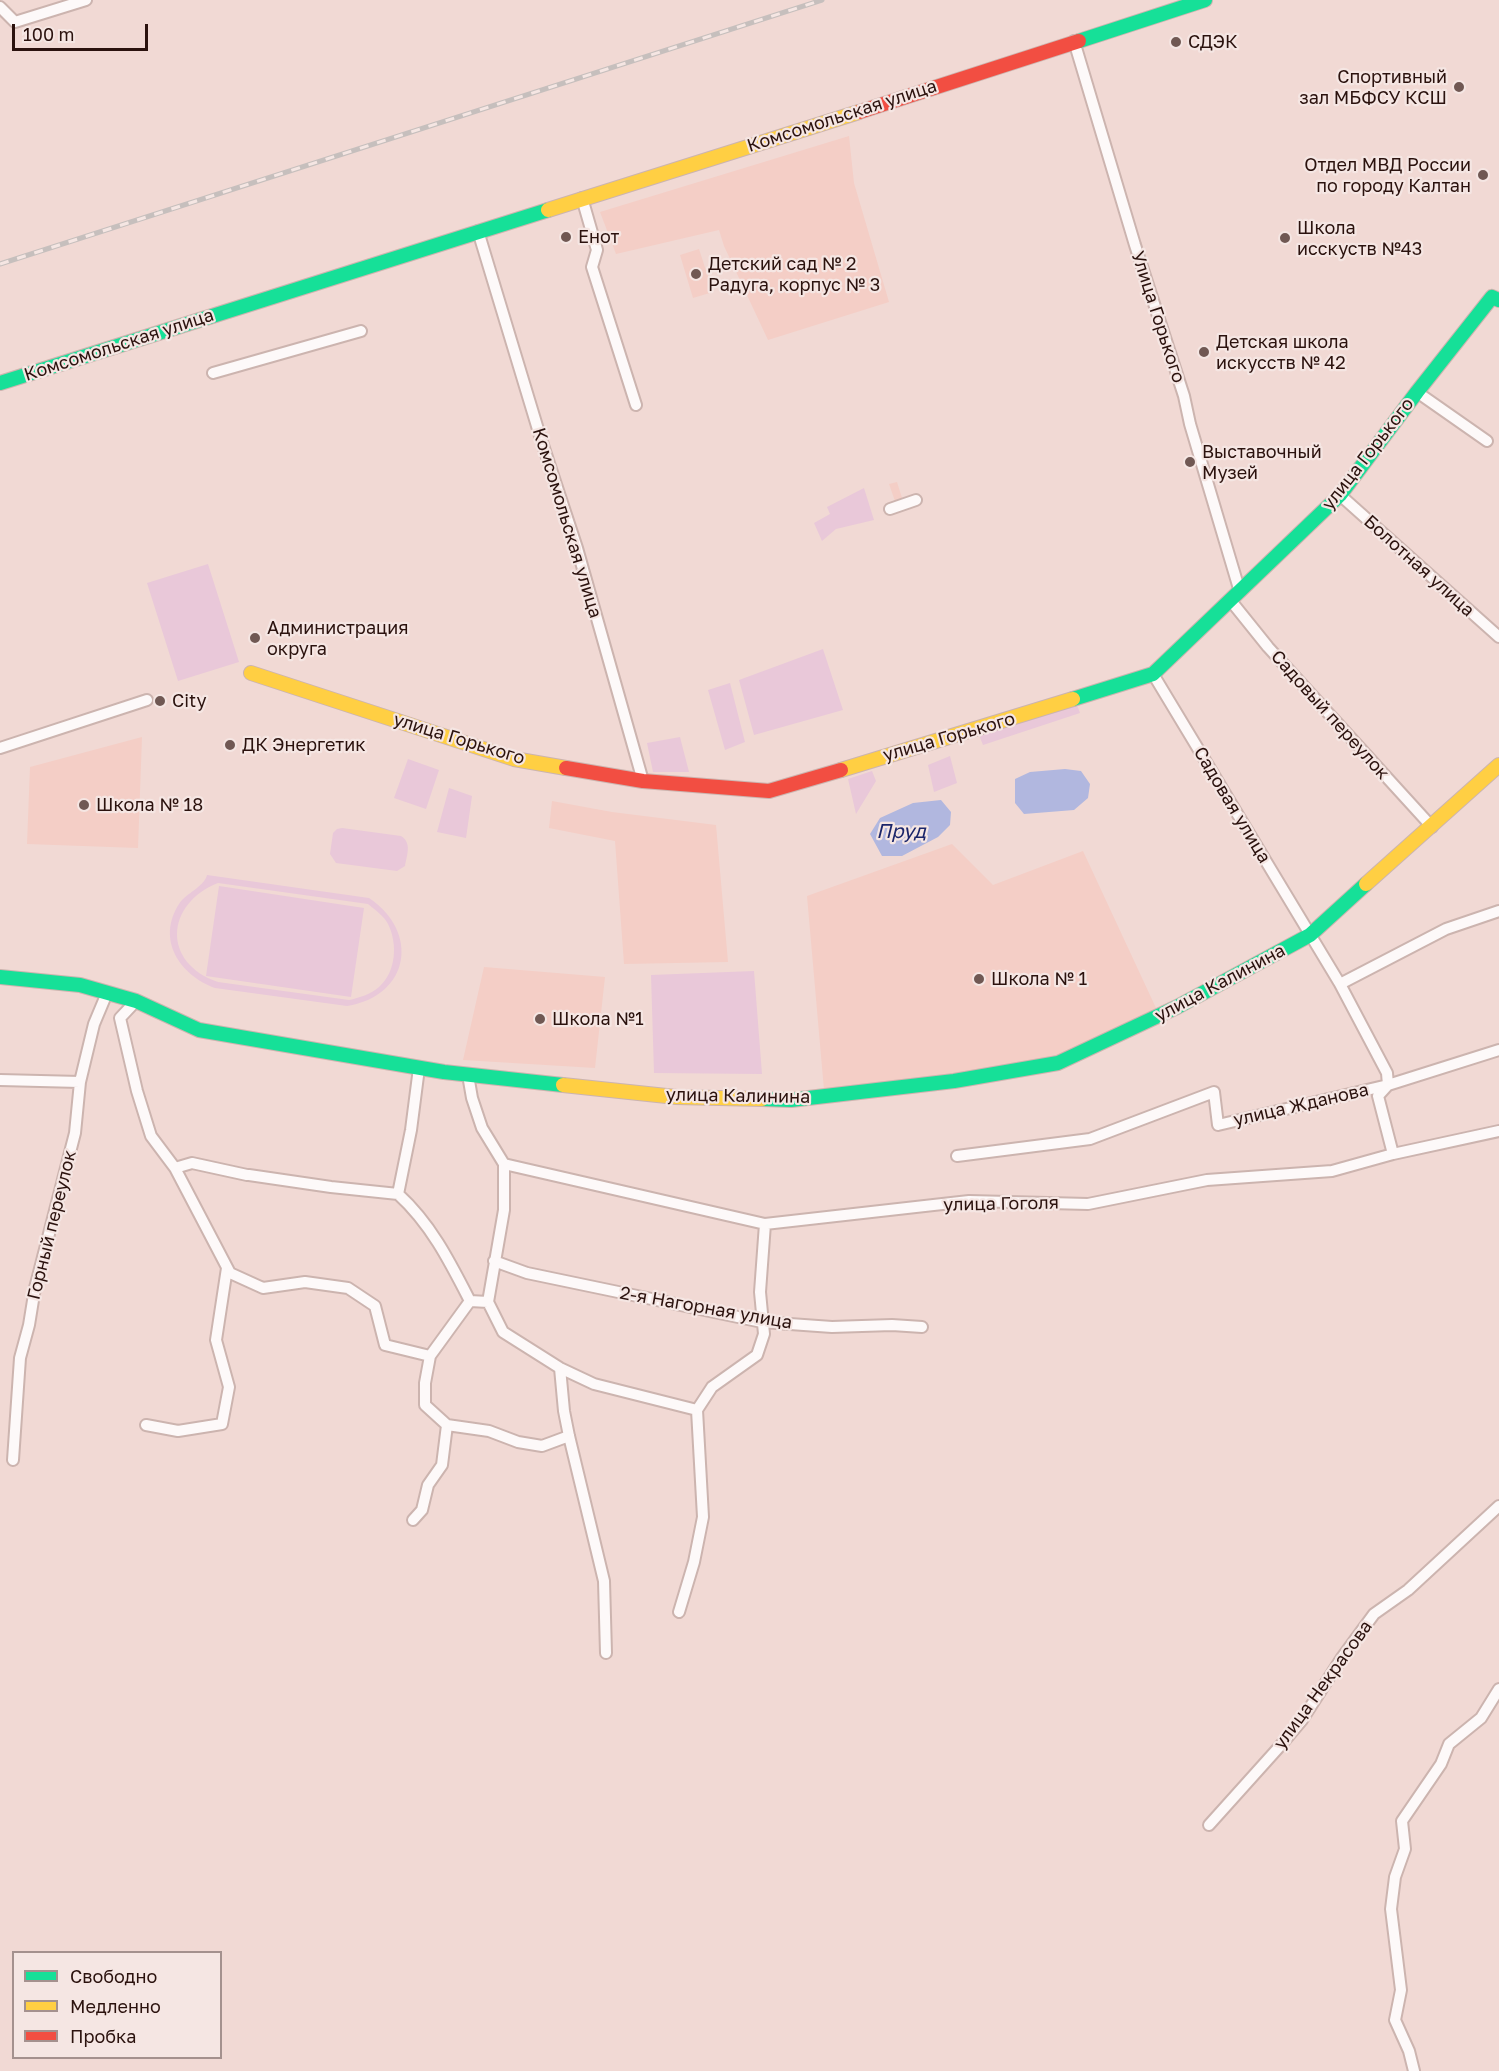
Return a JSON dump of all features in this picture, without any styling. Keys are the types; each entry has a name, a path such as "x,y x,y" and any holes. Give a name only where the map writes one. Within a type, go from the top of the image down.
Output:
{"street":[{"path":"0,7 15,22 86,0"},
{"name":"Комсомольская улица","path":"0,383 853,114 1205,0"},
{"name":"Улица Горького","path":"1074,41 1135,245 1184,396 1235,597"},
{"path":"582,198 597,250 592,267 636,405"},
{"name":"Комсомольская улица","path":"478,231 540,436 577,548 643,781"},
{"name":"улица Горького","path":"251,673 514,759 643,781 769,791 963,734 1154,674 1340,495 1417,392 1496,298"},
{"path":"213,373 361,331"},
{"path":"1417,392 1487,441"},
{"name":"Болотная улица","path":"1340,495 1499,637"},
{"path":"890,509 916,500"},
{"name":"Садовый переулок","path":"1235,597 1289,670 1432,827"},
{"name":"Садовая улица","path":"1154,674 1340,984 1387,1072 1388,1084"},
{"path":"0,748 147,700"},
{"name":"улица Калинина","path":"0,977 81,985 136,1001 199,1030 468,1075 676,1097 791,1100 954,1082 1058,1063 1177,1007 1310,935 1499,765"},
{"path":"1340,984 1446,929 1499,911"},
{"name":"Горный переулок","path":"13,1460 20,1358 29,1325 35,1288 75,1133 80,1082 94,1024 107,993"},
{"path":"136,1001 120,1018 137,1091 151,1136 175,1168 230,1273 263,1288 306,1282 348,1288 375,1306 385,1346 430,1356"},
{"name":"улица Жданова","path":"957,1156 1090,1139 1214,1092 1218,1125 1388,1084 1499,1050"},
{"path":"398,1194 411,1130 419,1068"},
{"path":"468,1075 472,1098 482,1128 504,1164 504,1210 488,1302 502,1332 561,1368 594,1384 698,1410"},
{"path":"0,1080 80,1082"},
{"path":"1388,1084 1378,1096 1393,1154"},
{"name":"улица Гоголя","path":"504,1164 765,1224 969,1201 1089,1204 1207,1180 1332,1171 1393,1154 1499,1131"},
{"path":"175,1168 192,1163 307,1184 398,1194 415,1209 441,1245 470,1301"},
{"path":"679,1612 694,1562 703,1517 698,1410 712,1387 757,1355 764,1334 760,1292 765,1224"},
{"name":"2-я Нагорная улица","path":"494,1261 527,1273 762,1322 832,1327 892,1325 922,1327"},
{"path":"146,1425 178,1431 222,1424 230,1387 216,1340 227,1268"},
{"path":"470,1301 488,1302"},
{"path":"470,1301 430,1356 425,1383 425,1405 447,1425 489,1431 518,1442 542,1446 569,1436"},
{"path":"561,1368 564,1411 569,1436 604,1581 606,1653"},
{"path":"412,1520 422,1510 428,1485 441,1465 447,1425"},
{"name":"улица Некрасова","path":"1209,1825 1302,1720 1341,1659 1374,1614 1408,1590 1499,1506"},
{"path":"1413,2071 1409,2051 1395,2020 1401,1990 1391,1909 1395,1877 1405,1849 1402,1821 1441,1764 1449,1744 1481,1718 1499,1689"}],"shaded area":[{"path":"849,136 854,183 889,302 768,340 724,246 719,230 616,254 600,212"},
{"name":"Детский сад № 2 Радуга, корпус № 3","path":"699,249 713,292 693,298 680,255"},
{"path":"897,482 903,501 896,504 889,484"},
{"path":"864,488 874,520 836,529 822,541 814,523 830,514 827,507"},
{"path":"208,564 239,662 178,681 147,583"},
{"path":"823,649 843,710 754,735 739,680"},
{"path":"730,683 745,742 725,750 708,690"},
{"path":"1076,702 1080,713 983,745 979,735"},
{"name":"Школа № 18","path":"142,737 138,848 27,844 30,767"},
{"path":"680,737 689,772 653,772 647,743"},
{"path":"950,756 957,783 934,792 928,765"},
{"path":"408,759 439,770 426,809 394,798"},
{"path":"872,771 876,781 856,814 848,779"},
{"path":"449,788 472,796 466,838 437,832"},
{"path":"552,801 612,812 716,825 728,962 624,964 615,841 549,828"},
{"path":"342,828 401,836 408,845 405,866 397,871 336,863 330,854 333,833"},
{"name":"Школа № 1","path":"952,844 993,885 1083,851 1156,1008 1046,1062 824,1090 807,896"},
{"path":"207,875 369,898 385,912 396,928 401,944 401,961 395,976 384,990 368,1000 347,1006 215,988 202,982 182,965 175,955 170,930 179,904","holes":["218,883 368,904 388,924 393,940 394,957 389,974 379,987 369,994 349,1000 218,982 200,973 187,961 179,948 177,933 180,919 188,905 200,893"]},
{"path":"219,886 364,908 351,997 206,976"},
{"name":"Школа №1","path":"484,967 605,977 595,1068 463,1060"},
{"path":"754,971 762,1074 654,1073 651,975"}],"water":[{"path":"1065,769 1081,771 1090,784 1088,798 1074,810 1024,814 1015,803 1015,779 1030,772"},
{"name":"Пруд","path":"941,800 951,812 950,825 938,837 902,856 882,856 870,834 880,818 913,803"}],"railway":[{"path":"0,264 822,0"}],"traffic: fast":[{"path":"1079,41 1205,0"},
{"path":"0,383 548,210"},
{"path":"1073,699 1153,674 1340,495 1492,297 1499,300"},
{"path":"762,1099 791,1100 954,1081 1058,1063 1177,1007 1310,935 1366,884"},
{"path":"0,977 80,985 136,1001 199,1030 444,1072 563,1085"}],"traffic: slow":[{"path":"548,210 859,112"},
{"path":"251,673 514,759 566,768"},
{"path":"841,770 1073,699"},
{"path":"1366,884 1499,765"},
{"path":"563,1085 676,1097 762,1099"}],"traffic: jam":[{"path":"859,112 1079,41"},
{"path":"566,768 643,781 769,791 841,770"}],"place":[{"name":"СДЭК","path":"1176,42"},
{"name":"Спортивный зал МБФСУ КСШ","path":"1459,87"},
{"name":"Отдел МВД России по городу Калтан","path":"1483,175"},
{"name":"Енот","path":"566,237"},
{"name":"Школа исскуств №43","path":"1285,238"},
{"name":"Детский сад № 2 Радуга, корпус № 3","path":"696,274"},
{"name":"Детская школа искусств № 42","path":"1204,352"},
{"name":"Выставочный Музей","path":"1190,462"},
{"name":"Администрация округа","path":"255,638"},
{"name":"City","path":"160,701"},
{"name":"ДК Энергетик","path":"230,745"},
{"name":"Школа № 18","path":"84,805"},
{"name":"Школа № 1","path":"979,979"},
{"name":"Школа №1","path":"540,1019"}]}
